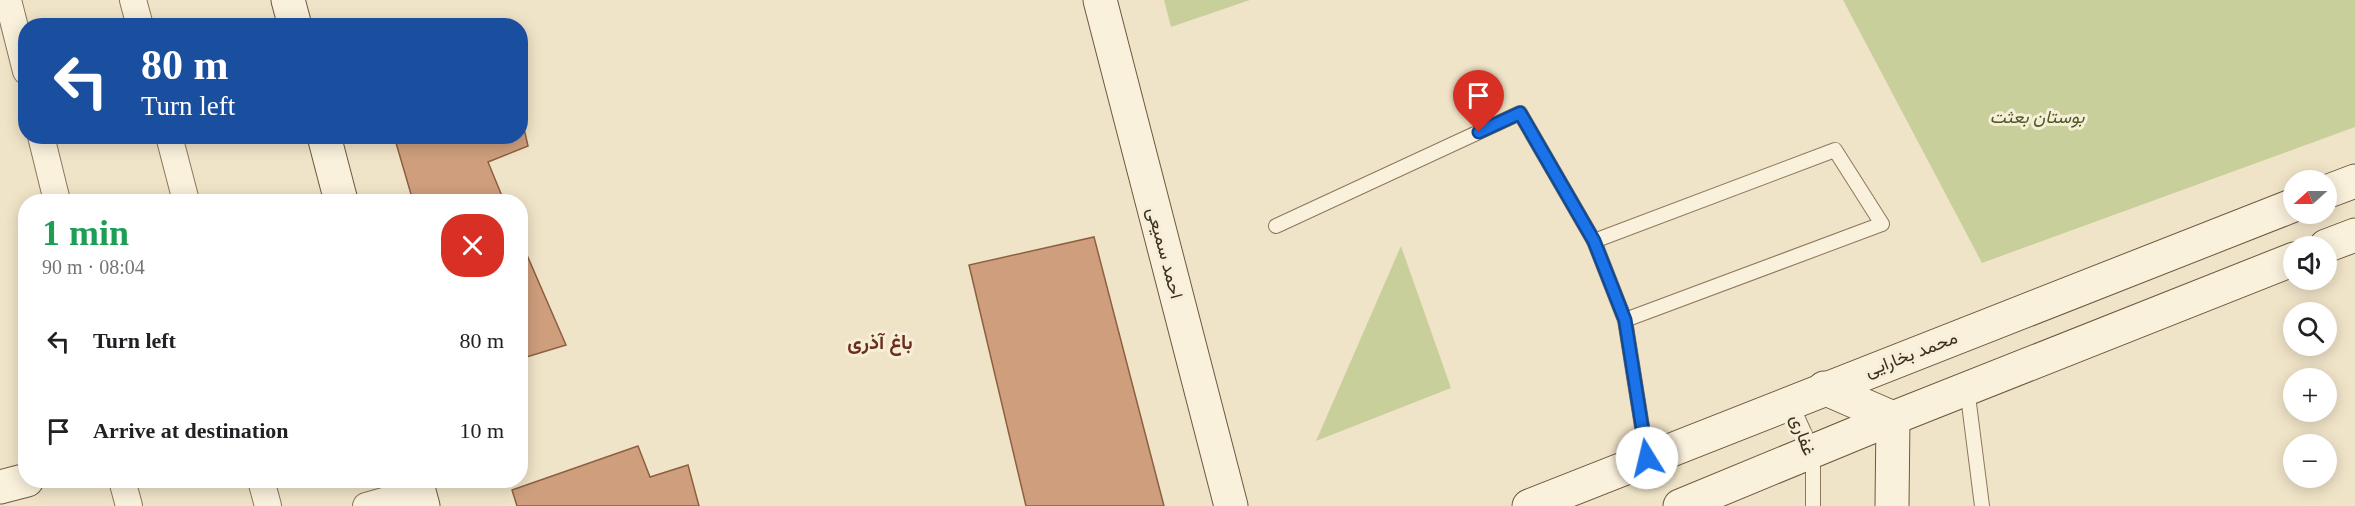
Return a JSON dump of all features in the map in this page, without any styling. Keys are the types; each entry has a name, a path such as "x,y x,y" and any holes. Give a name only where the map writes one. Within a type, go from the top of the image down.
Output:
{"main road":[{"path":"288,0 293,18"},
{"name":"احمد سمیعی","path":"1100,0 1231,506"},
{"path":"326,144 339,194"},
{"path":"2337,188 2355,181"},
{"name":"محمد بخارایی","path":"1529,506 1790,401 2283,209"},
{"path":"2337,242 2355,235"},
{"path":"1680,506 1967,388 2283,263"},
{"path":"1824,388 1893,418"},
{"path":"1892,506 1893,418"},
{"path":"0,487 18,482"}],"street":[{"path":"8,0 18,39"},
{"path":"133,0 138,18"},
{"path":"43,144 55,194"},
{"path":"171,144 184,194"},
{"path":"124,488 129,506"},
{"path":"263,488 268,506"},
{"path":"366,506 419,492"}],"lane":[{"path":"1276,226 1520,113 1594,241 1625,320 1647,458"},
{"path":"1594,241 1835,150 1882,224 1625,320"},
{"path":"1967,388 1982,506"},
{"name":"غفاری","path":"1790,401 1813,452 1813,506"}],"green space":[{"path":"1164,0 1250,0 1171,27"},
{"name":"بوستان بعثت","path":"1843,0 2355,0 2355,127 1982,263"},
{"path":"1401,246 1451,388 1316,441"}],"building":[{"path":"396,144 528,144 528,146 488,162 501,194 411,194"},
{"path":"1094,237 1164,506 1026,506 969,265"},
{"path":"528,257 566,345 528,357"},
{"path":"638,446 650,477 688,465 699,506 517,506 512,490 528,488 528,484"}],"district":[{"name":"باغ آذری","path":"880,342"}],"route":[{"path":"1479,132 1520,113 1594,241 1625,320 1647,458"}]}
